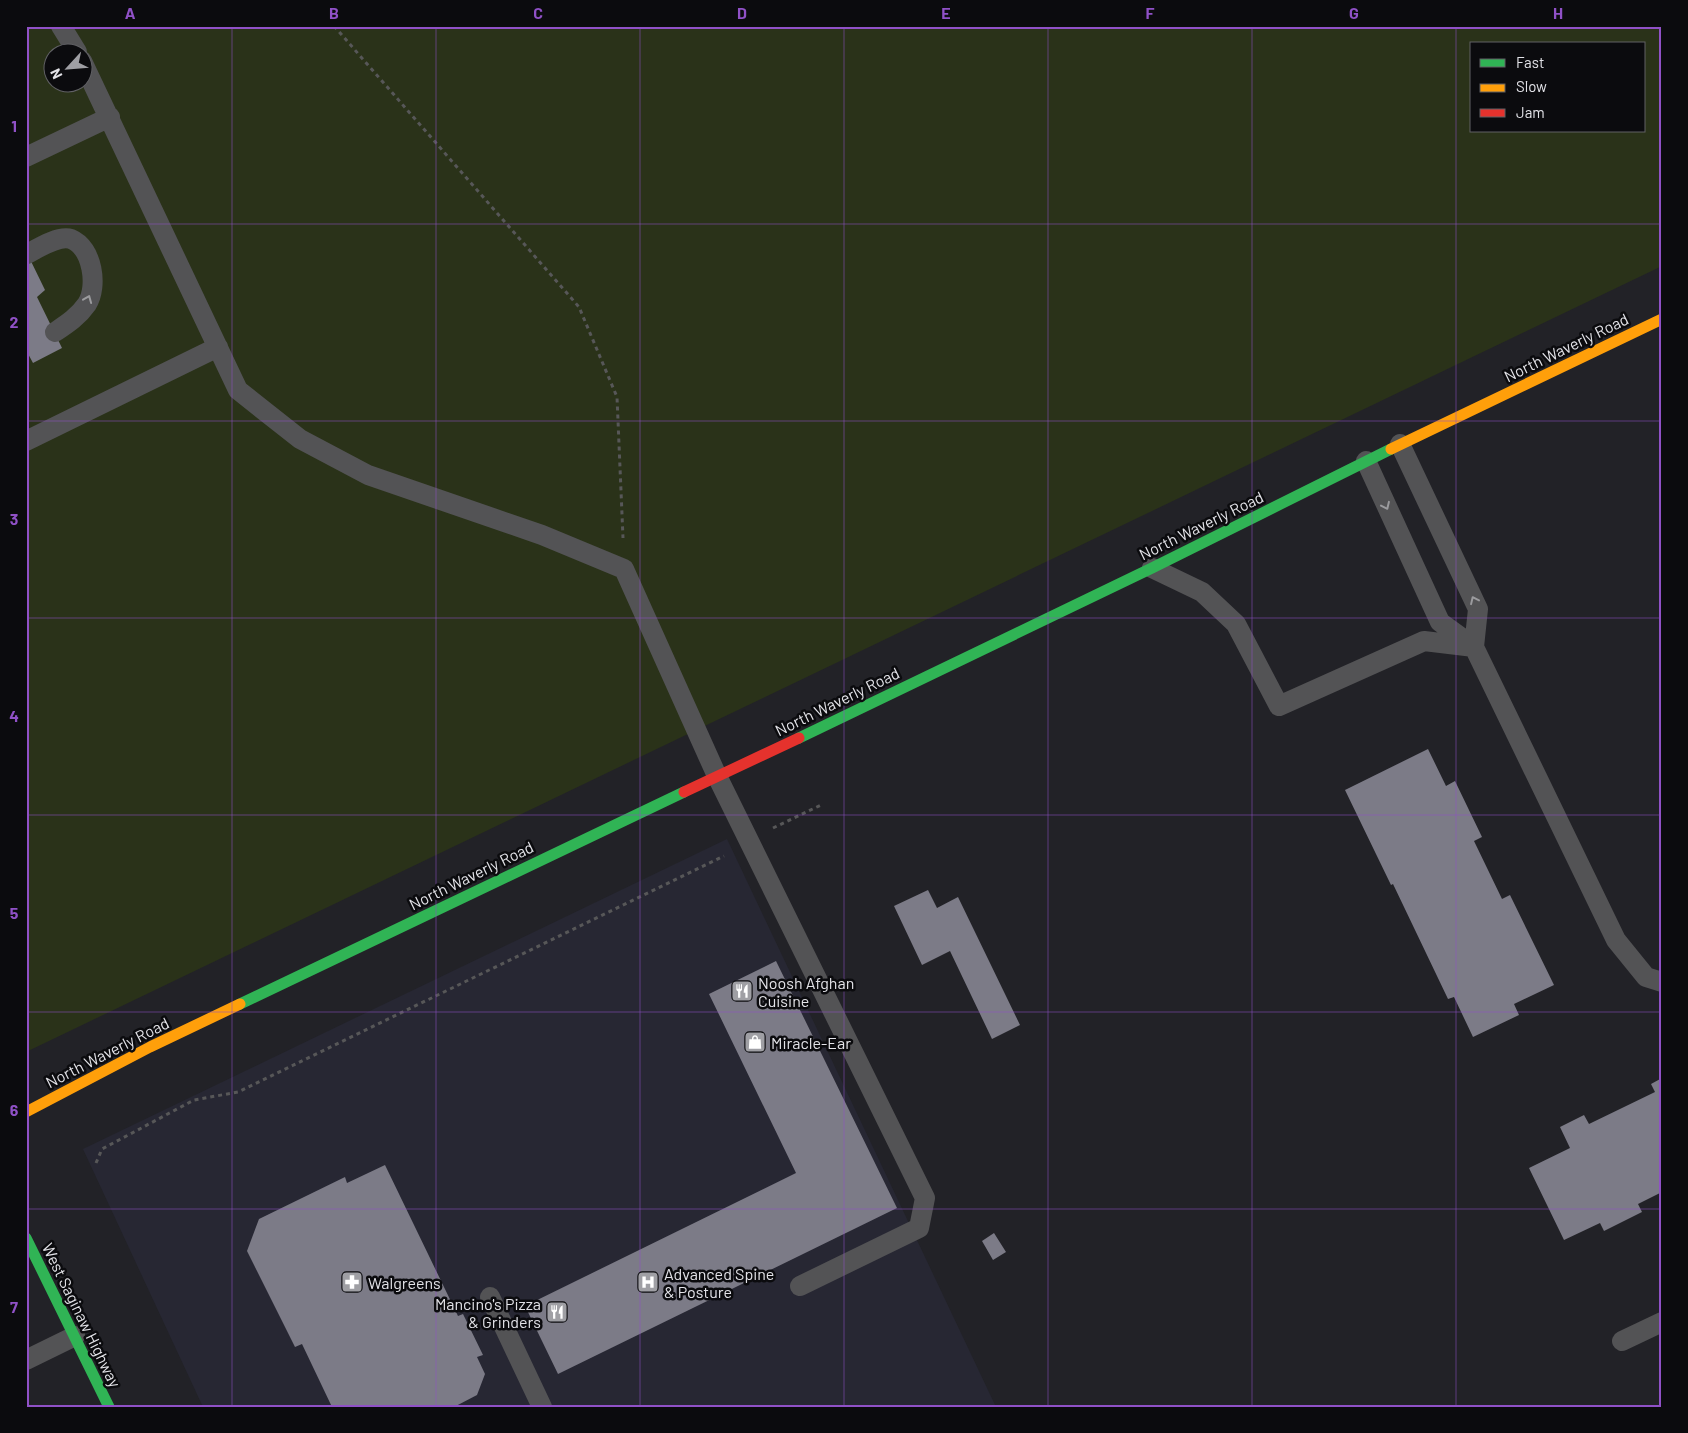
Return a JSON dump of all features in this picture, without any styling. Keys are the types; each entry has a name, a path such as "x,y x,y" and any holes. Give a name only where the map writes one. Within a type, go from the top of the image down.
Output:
{"main road":[{"name":"North Waverly Road","path":"26,1112 150,1047 717,776 790,743 1152,568 1400,444 1662,319"},
{"name":"West Saginaw Highway","path":"26,1238 109,1407"}],"lane":[{"path":"61,26 71,42"},
{"path":"92,81 238,390 300,439 368,475 542,535 624,569 717,776 925,1198 919,1228 800,1286"},
{"path":"26,157 110,117"},
{"path":"27,254 58,239 71,239 83,249 92,264 93,285 88,303 75,319 55,332"},
{"path":"26,441 218,347"},
{"path":"1400,444 1478,609 1474,647"},
{"path":"1366,461 1440,622 1474,647 1616,940 1646,977 1662,982"},
{"path":"1152,568 1202,592 1236,624 1279,706 1424,641 1474,647"},
{"path":"490,1297 542,1407"},
{"path":"1622,1341 1662,1322"},
{"path":"26,1360 75,1336"}],"path":[{"path":"334,26 579,307 617,396 624,569"},
{"path":"96,1163 102,1149 194,1100 246,1089 712,863 770,830 821,805"}],"shaded area":[{"path":"727,839 996,1407 203,1407 83,1149"}],"green space":[{"path":"26,26 1662,26 1662,266 26,1052"}],"building":[{"path":"26,251 45,290 37,297 62,348 33,363 26,350"},
{"path":"1428,749 1446,786 1455,781 1482,837 1474,841 1502,899 1510,895 1554,985 1514,1004 1519,1015 1473,1037 1454,997 1448,999 1393,884 1391,885 1345,790"},
{"path":"928,890 937,908 958,897 1020,1025 992,1039 950,951 922,965 894,906"},
{"path":"776,961 897,1208 558,1374 525,1306 796,1173 709,994"},
{"path":"1662,1078 1662,1192 1638,1204 1642,1212 1604,1231 1600,1223 1564,1240 1529,1168 1570,1148 1560,1127 1584,1115 1589,1124 1655,1092 1651,1084"},
{"name":"Walgreens","path":"385,1165 458,1316 463,1314 483,1355 477,1357 485,1374 477,1395 454,1407 332,1407 302,1344 295,1347 247,1251 259,1219 345,1177 347,1183"},
{"path":"994,1233 1006,1252 993,1260 982,1241"}],"traffic: fast":[{"path":"799,738 1152,568 1391,449"},
{"path":"240,1004 684,792"},
{"path":"26,1238 109,1407"}],"traffic: slow":[{"path":"1391,449 1662,319"},
{"path":"26,1112 150,1047 240,1004"}],"traffic: jam":[{"path":"684,792 799,738"}],"place":[{"name":"Noosh Afghan Cuisine","path":"742,991"},
{"name":"Miracle-Ear","path":"755,1042"},
{"name":"Walgreens","path":"352,1282"},
{"name":"Advanced Spine & Posture","path":"648,1282"},
{"name":"Mancino's Pizza & Grinders","path":"557,1312"}]}
